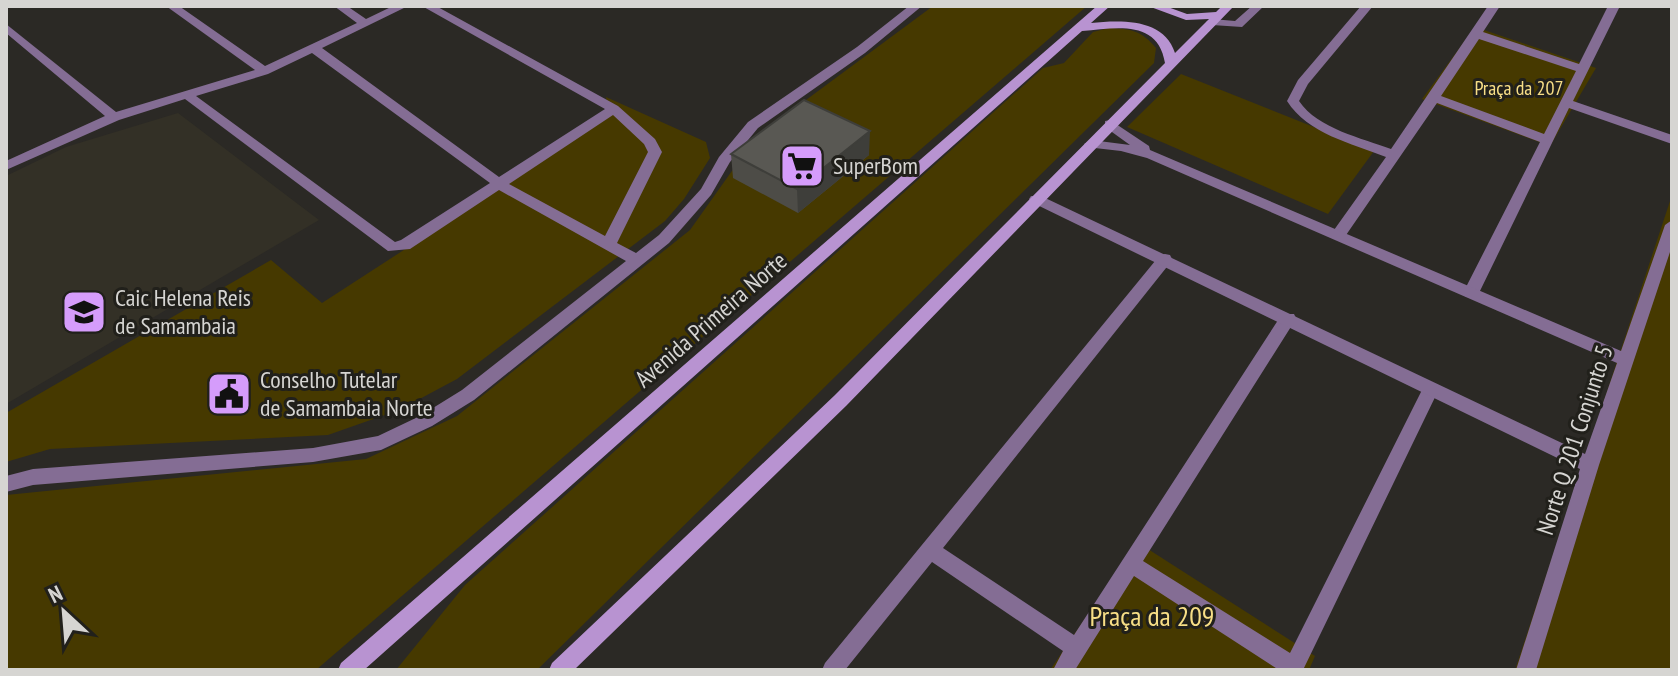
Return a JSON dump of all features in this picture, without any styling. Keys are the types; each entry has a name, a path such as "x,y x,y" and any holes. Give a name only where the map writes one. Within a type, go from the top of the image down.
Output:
{"main road":[{"name":"Avenida Primeira Norte","path":"348,670 1104,6"},
{"path":"1154,6 1186,17 1219,14"},
{"path":"560,670 841,400 1219,14"},
{"path":"1079,29 1104,23 1134,25 1165,42 1171,51 1171,63"}],"street":[{"path":"172,6 264,71"},
{"path":"340,6 366,24"},
{"path":"6,166 114,117 264,71 402,6"},
{"path":"428,6 614,109 650,142 655,152 608,245"},
{"path":"6,484 33,477 313,455 381,443 468,395 638,261 682,223 706,192 724,160 753,125 861,50 916,6"},
{"path":"1219,14 1238,25 1258,6"},
{"path":"1367,6 1302,83 1293,101 1303,117 1393,155"},
{"path":"1339,234 1494,6"},
{"path":"1471,293 1614,6"},
{"path":"6,27 114,117"},
{"path":"1476,34 1582,69"},
{"path":"315,49 501,185 638,261"},
{"path":"188,96 337,211 393,247 410,243 614,109"},
{"path":"1434,98 1547,140"},
{"path":"1566,103 1672,140"},
{"path":"1110,124 1152,155"},
{"path":"1091,144 1152,155 1626,360"},
{"path":"1036,199 1590,465"},
{"name":"Norte Q 201 Conjunto 5","path":"1526,670 1590,465 1672,225"},
{"path":"832,670 1165,259"},
{"path":"1063,670 1288,318"},
{"path":"1131,564 1292,668 1431,389"},
{"path":"930,550 1077,649"}],"shaded area":[{"name":"Caic Helena Reis de Samambaia","path":"178,113 319,220 6,404 6,176 66,147"}],"green space":[{"path":"933,6 1087,6 316,670 6,670 6,495 366,459 457,416 690,230 756,137"},
{"name":"Praça da 207","path":"1475,27 1596,68 1550,146 1422,99"},
{"path":"1109,28 1130,30 1145,37 1156,48 1154,63 537,670 396,670 465,585 1043,68 1064,63 1093,32"},
{"path":"1181,74 1374,151 1328,214 1127,127"},
{"path":"606,97 706,142 710,158 684,199 665,221 457,379 399,410 328,435 50,449 6,462 6,413 271,260 322,303 609,117"},
{"path":"1672,195 1672,670 1515,670"},
{"name":"Praça da 209","path":"1137,542 1315,656 1309,670 1050,670"}],"building":[{"path":"804,100 870,131 797,189 731,154"}],"place":[{"name":"SuperBom","path":"802,166"},
{"name":"Caic Helena Reis de Samambaia","path":"84,312"},
{"name":"Conselho Tutelar de Samambaia Norte","path":"229,394"}]}
